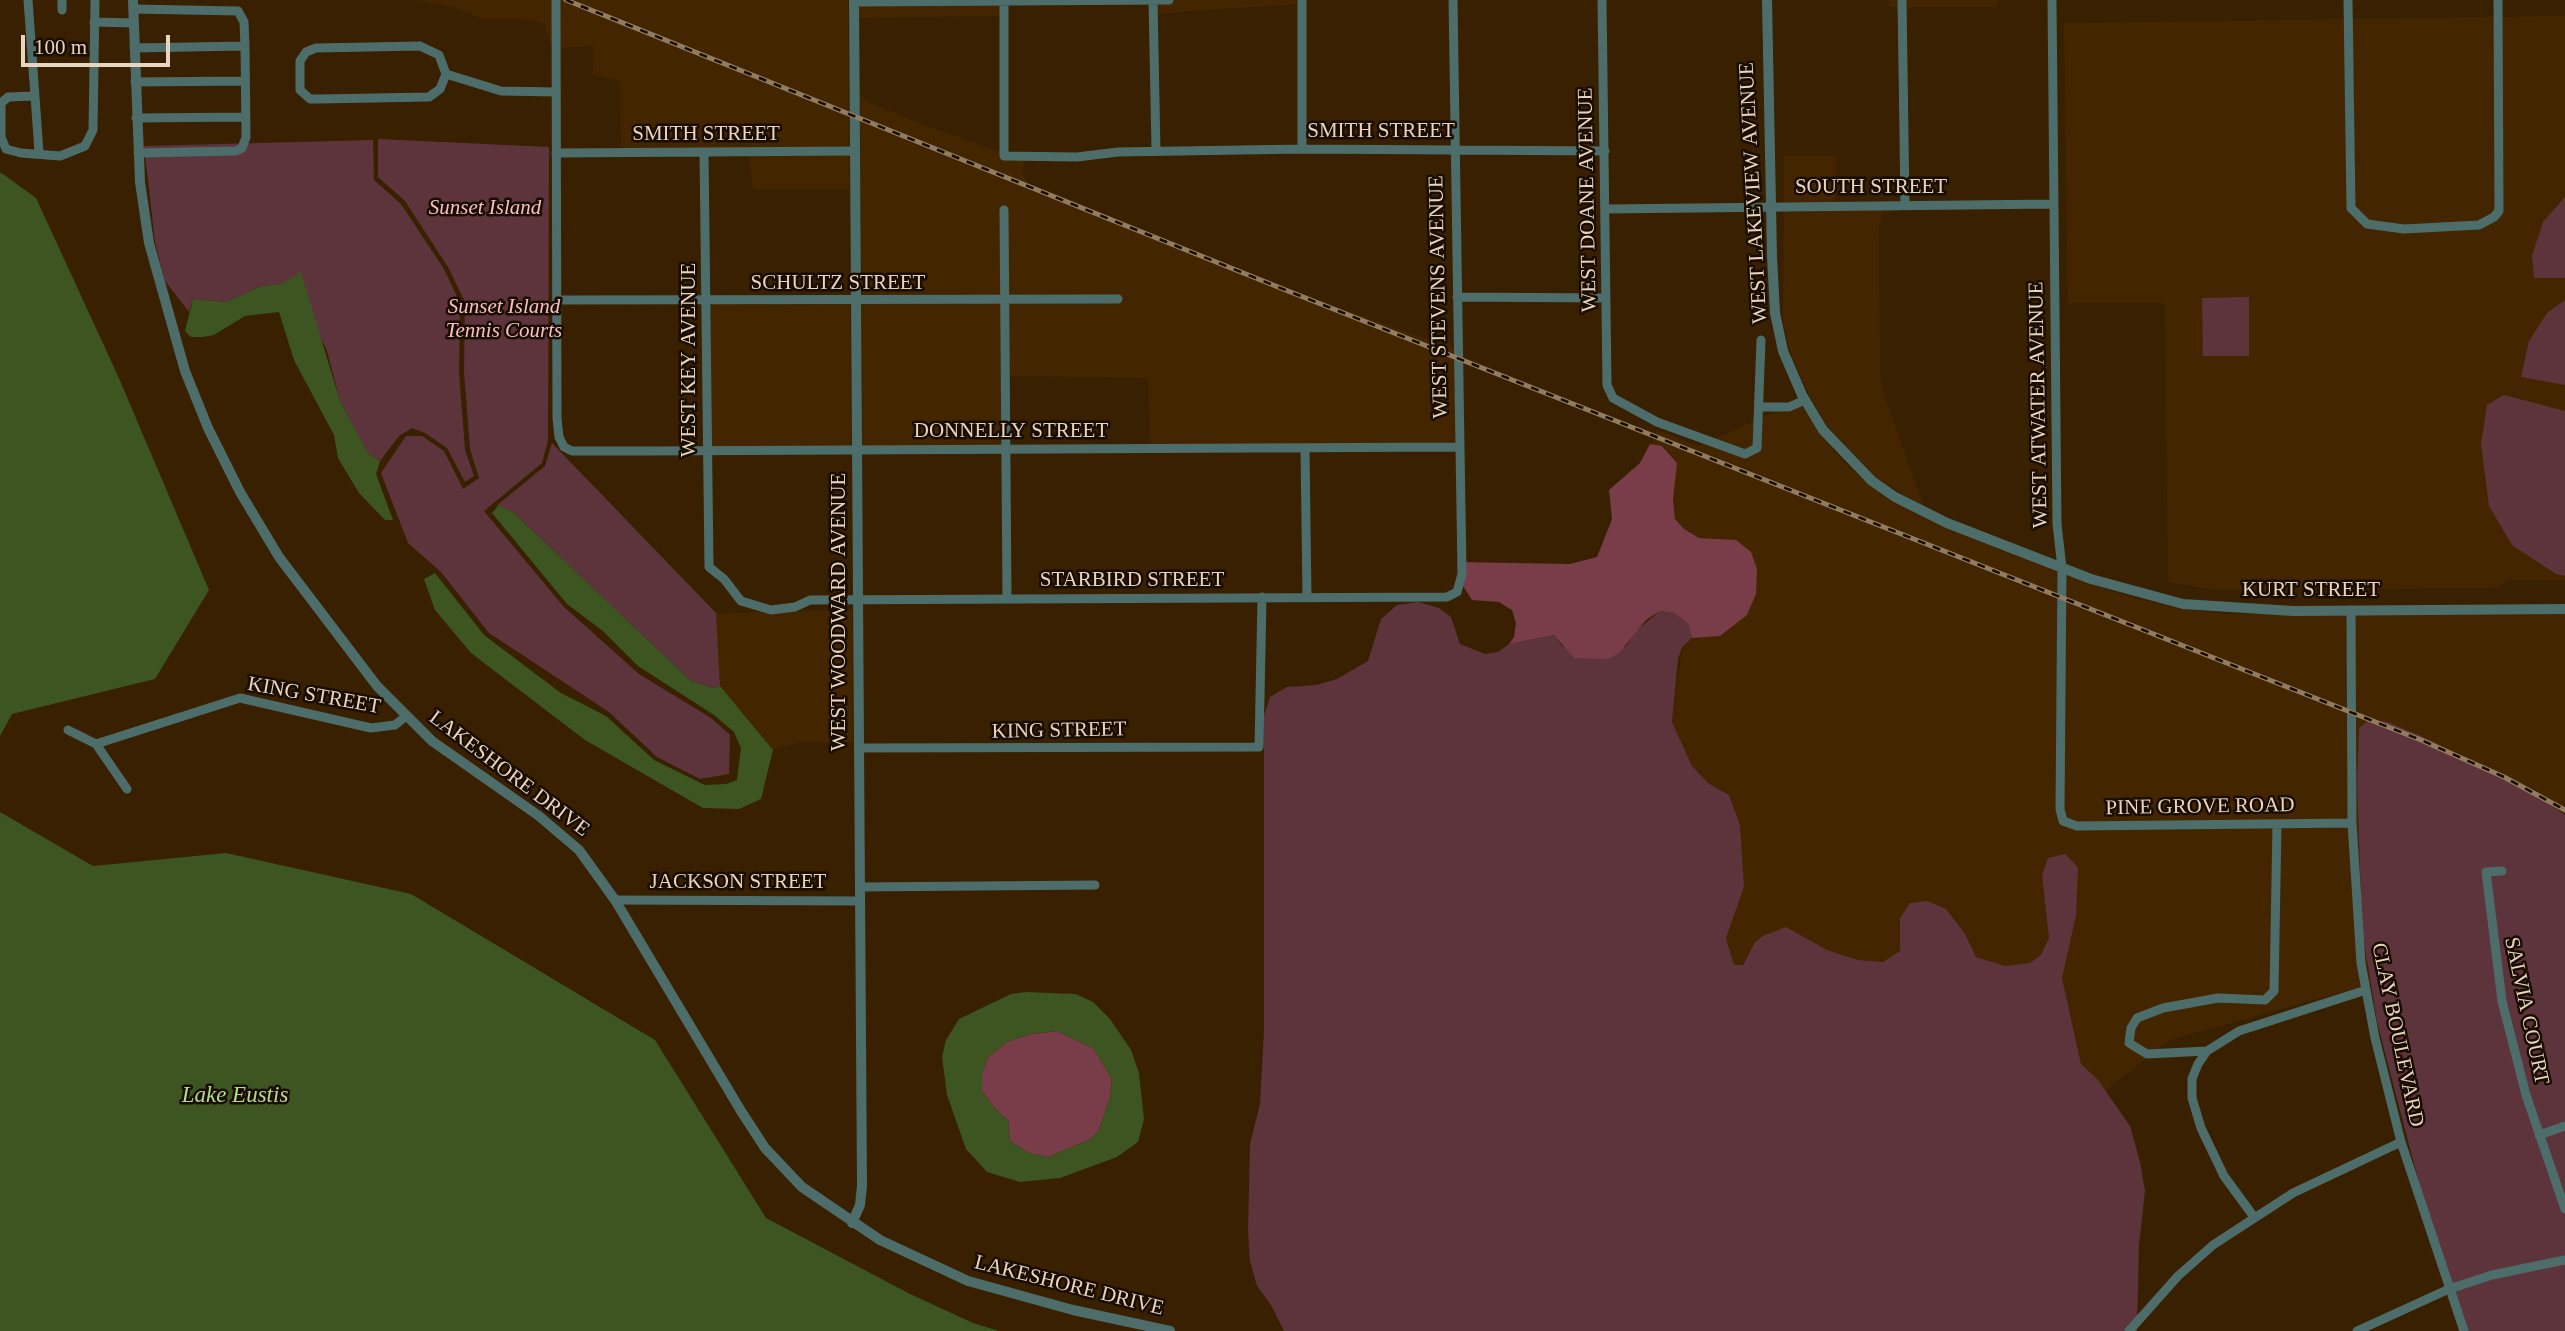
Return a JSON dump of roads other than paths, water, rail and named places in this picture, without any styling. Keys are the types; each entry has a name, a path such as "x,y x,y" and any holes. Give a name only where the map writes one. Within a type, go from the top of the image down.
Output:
{"street":[{"path":"28,0 39,152"},
{"path":"34,96 3,100 1,137 6,149 12,152 39,152 42,155 70,155 80,150 90,138 94,0"},
{"path":"556,0 559,300"},
{"path":"1153,0 1156,151"},
{"path":"854,1 1169,0"},
{"path":"1302,0 1302,149"},
{"name":"WEST STEVENS AVENUE","path":"1454,0 1462,574 1457,592"},
{"name":"WEST DOANE AVENUE","path":"1602,0 1607,385 1613,398 1657,422 1745,454 1757,448 1759,407"},
{"name":"WEST LAKEVIEW AVENUE","path":"1767,0 1775,313 1783,351 1805,400 1823,430 1854,464 1895,498 1947,523 2062,568"},
{"path":"1902,0 1905,205"},
{"name":"WEST ATWATER AVENUE","path":"2052,0 2057,524 2062,568 2060,809"},
{"path":"2348,0 2349,192 2351,208 2359,219 2376,228 2479,225 2494,217 2500,206 2498,0"},
{"name":"WEST WOODWARD AVENUE","path":"852,1223 860,1205 862,1186 854,1"},
{"name":"SMITH STREET","path":"1003,1 1004,156 1077,157 1156,151 1302,149 1605,151"},
{"path":"133,5 238,11 244,22 245,46 245,144 236,151 138,153"},
{"name":"LAKESHORE DRIVE","path":"133,5 138,153 149,243 185,371 208,428 240,492 279,557 377,686 405,717 451,756 570,841 615,900 765,1148 802,1187 852,1223 908,1255 968,1281 1073,1310 1170,1331"},
{"path":"94,22 134,23"},
{"path":"134,48 245,46"},
{"path":"425,47 439,55 446,74 440,89 429,97 310,99 300,86 303,54 316,48 425,47"},
{"path":"446,74 501,91 556,92"},
{"path":"135,82 244,81"},
{"path":"136,118 245,117"},
{"name":"SMITH STREET","path":"556,153 855,150"},
{"name":"WEST KEY AVENUE","path":"704,152 709,567"},
{"name":"SOUTH STREET","path":"1606,209 1713,210 1771,206 2054,204"},
{"path":"1004,210 1007,598"},
{"path":"1457,297 1606,298"},
{"name":"SCHULTZ STREET","path":"559,300 1118,299"},
{"name":"DONNELLY STREET","path":"559,300 557,418 559,438 564,447 572,451 1459,447"},
{"path":"1761,340 1759,407 1789,407 1805,400"},
{"path":"1305,448 1307,597"},
{"name":"STARBIRD STREET","path":"709,567 724,579 733,594 749,606 783,609 806,602 858,600 1431,598 1457,592"},
{"name":"KURT STREET","path":"2062,568 2130,591 2183,604 2229,609 2565,608"},
{"name":"KING STREET","path":"859,748 1259,747 1262,597"},
{"name":"CLAY BOULEVARD","path":"2351,610 2352,823 2357,914 2366,990 2401,1142 2465,1331"},
{"name":"KING STREET","path":"96,744 240,698 370,728 395,725 405,717"},
{"path":"68,730 96,744 127,789"},
{"name":"PINE GROVE ROAD","path":"2060,809 2064,824 2077,826 2352,823"},
{"path":"2277,824 2274,991 2264,1000 2218,998 2164,1008 2137,1018 2131,1028 2129,1043 2147,1054 2207,1051 2239,1031 2366,990"},
{"name":"SALVIA COURT","path":"2502,872 2486,872 2496,969 2517,1064 2565,1209"},
{"path":"860,887 1094,884"},
{"name":"JACKSON STREET","path":"615,900 860,901"},
{"path":"2207,1051 2192,1079 2196,1115 2211,1153 2254,1217"},
{"path":"2539,1135 2565,1126"},
{"path":"2129,1331 2193,1261 2254,1217 2332,1173 2401,1142"},
{"path":"2357,1331 2449,1289 2492,1275 2565,1260"}],"water":[{"path":"0,172 36,198 118,376 209,590 155,679 12,714 0,736"},
{"path":"301,272 340,401 368,453 380,461 376,474 393,520 385,520 359,493 338,458 334,435 294,360 279,312 245,316 214,335 191,337 185,331 193,299 226,302 261,286 281,284"},
{"path":"499,505 513,512 691,681 713,688 720,686 773,750 761,799 739,809 703,808 585,740 471,653 435,610 424,579 435,573 484,635 561,693 606,716 654,760 705,785 726,784 737,780 741,748 734,732 714,715 638,666 603,631 567,604 492,513"},
{"name":"Lake Eustis","path":"0,812 93,866 226,853 411,894 655,1040 766,1218 910,1294 973,1323 999,1331 0,1331"},
{"path":"1011,994 1076,994 1093,1002 1110,1019 1131,1050 1139,1073 1144,1119 1138,1142 1117,1157 1060,1178 1020,1182 987,1172 966,1149 947,1095 942,1057 946,1040 959,1019","holes":["1057,1031 1093,1048 1112,1079 1110,1098 1098,1132 1089,1140 1048,1157 1029,1153 1010,1141 1008,1120 995,1109 982,1091 982,1074 988,1057 1007,1042 1030,1034"]}],"railway":[{"path":"566,0 1288,291 2421,740 2504,777 2565,810"}],"park label":[{"name":"Sunset Island","path":"485,208"},
{"name":"Sunset Island Tennis Courts","path":"504,319"}]}
